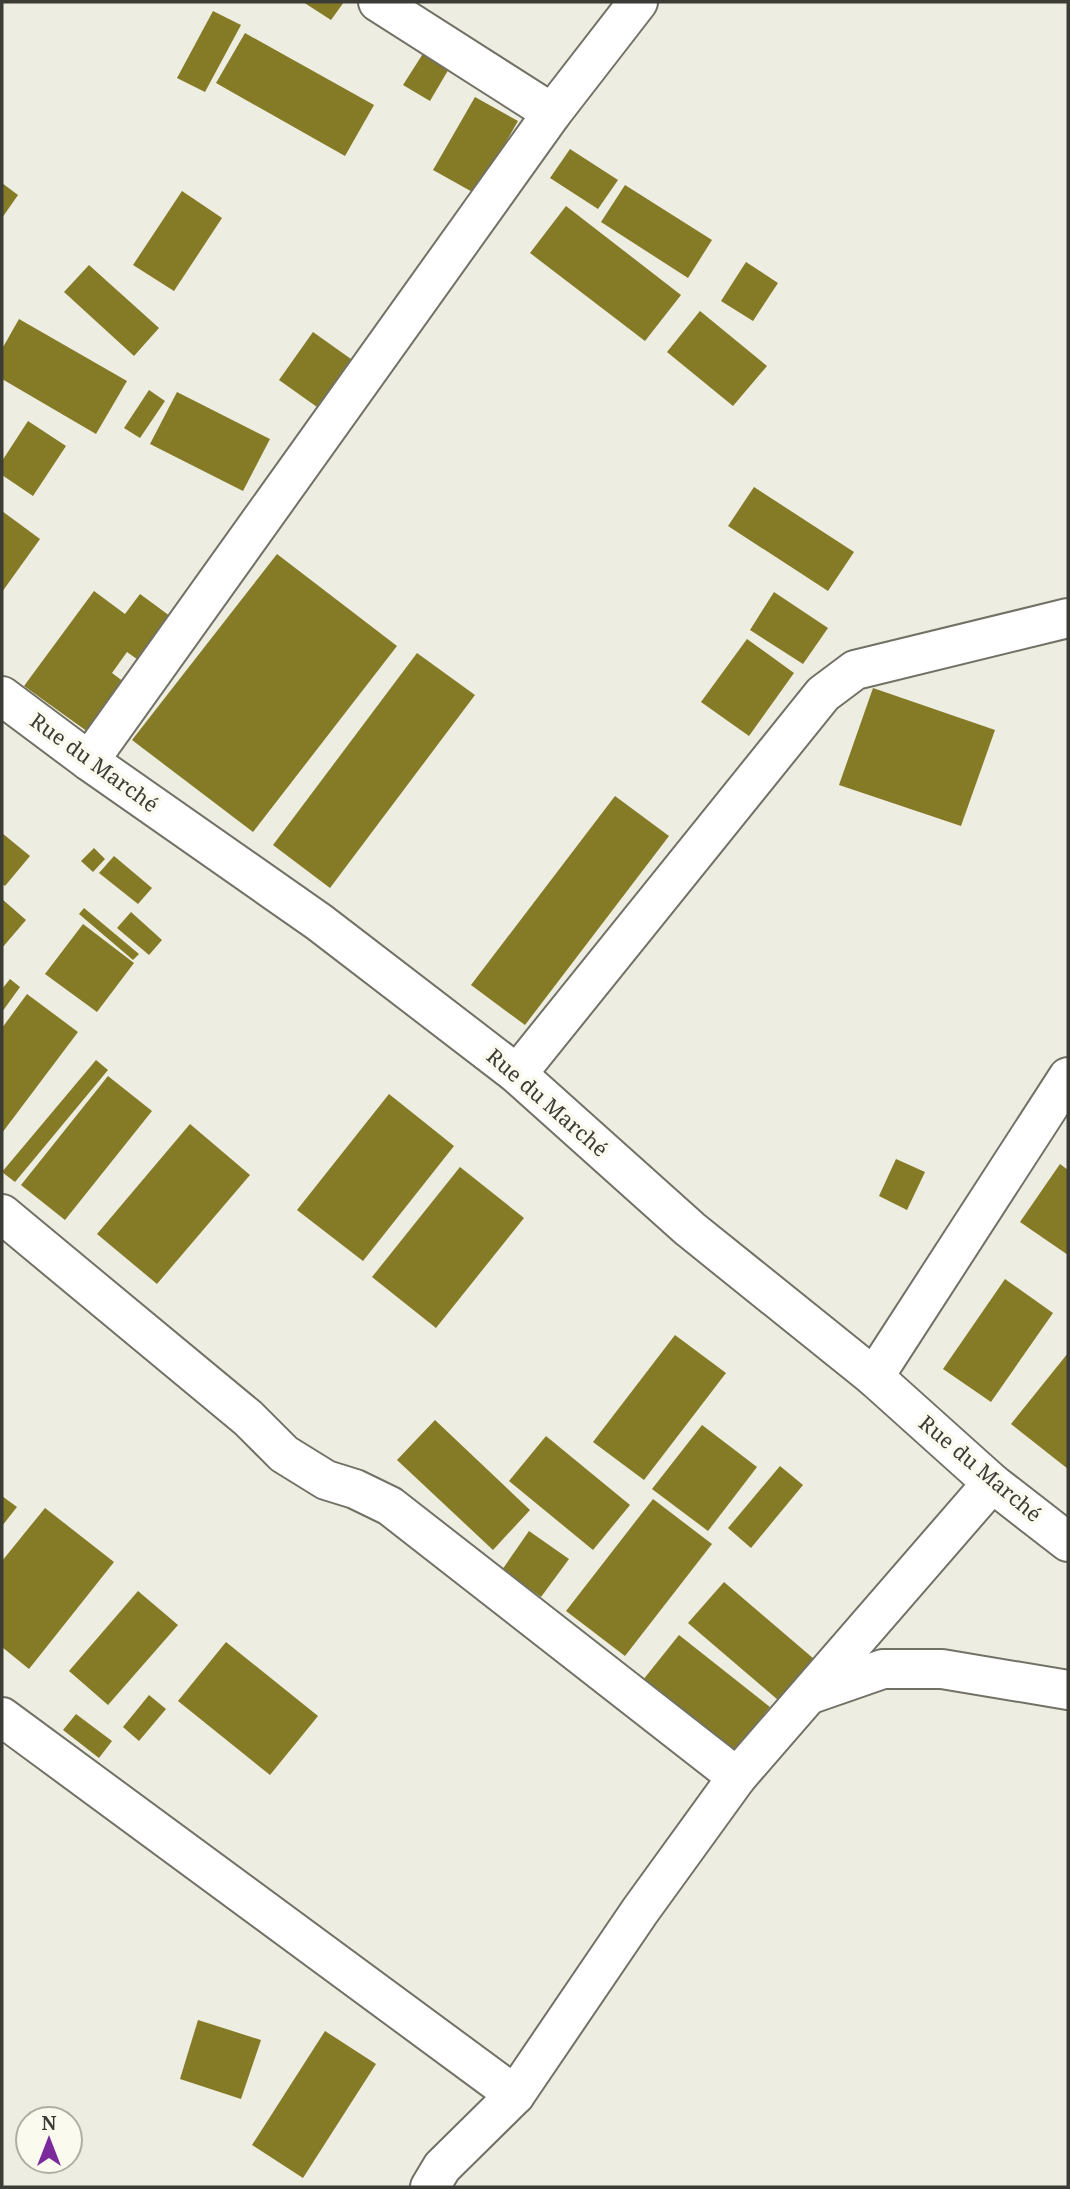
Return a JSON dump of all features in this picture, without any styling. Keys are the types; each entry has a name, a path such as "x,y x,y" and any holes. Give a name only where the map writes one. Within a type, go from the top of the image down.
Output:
{"street":[{"path":"378,2 552,113"},
{"path":"89,761 552,113 638,2"},
{"path":"517,1074 823,694 855,670 1068,618"},
{"name":"Rue du Marché","path":"7,712 89,761 319,922 517,1074 690,1228 874,1377 992,1483 1068,1542"},
{"path":"874,1377 1068,1077"},
{"path":"2,1214 248,1418 284,1454 326,1480 355,1489 390,1506 737,1777"},
{"path":"430,2187 442,2167 515,2095 640,1910 737,1777 992,1483"},
{"path":"808,1694 883,1669 942,1669 1068,1690"},
{"path":"2,1717 515,2095"}],"building":[{"path":"303,2 344,2 331,20"},
{"path":"213,11 241,25 205,92 177,78"},
{"path":"245,33 374,105 345,156 216,83"},
{"path":"424,52 450,67 430,101 403,85"},
{"path":"475,97 518,121 476,194 433,170"},
{"path":"570,149 618,180 598,209 550,178"},
{"path":"2,183 18,195 2,218"},
{"path":"625,185 712,240 688,278 601,222"},
{"path":"182,191 222,218 174,291 133,265"},
{"path":"566,206 681,295 645,341 530,253"},
{"path":"746,262 778,283 753,321 721,301"},
{"path":"89,265 159,328 134,356 64,292"},
{"path":"700,311 767,366 733,406 667,352"},
{"path":"19,319 127,381 96,434 2,379 2,349"},
{"path":"313,332 351,359 317,407 279,380"},
{"path":"149,390 165,401 140,438 124,428"},
{"path":"177,392 270,439 243,491 150,444"},
{"path":"28,421 66,446 33,496 2,475 2,461"},
{"path":"754,487 854,552 828,591 728,526"},
{"path":"2,511 40,539 2,592"},
{"path":"277,554 397,646 253,832 132,740"},
{"path":"94,591 125,614 140,594 174,619 141,662 127,652 112,673 124,682 88,732 24,686"},
{"path":"774,592 828,628 803,664 750,630"},
{"path":"747,639 794,673 749,736 701,702"},
{"path":"417,653 475,695 330,888 273,845"},
{"path":"873,688 995,730 961,826 839,785"},
{"path":"615,796 669,836 525,1025 471,985"},
{"path":"2,833 30,856 5,886 2,884"},
{"path":"94,848 105,859 93,872 81,861"},
{"path":"114,856 152,888 138,904 99,873"},
{"path":"2,899 26,920 2,948"},
{"path":"84,908 139,954 133,960 79,914"},
{"path":"131,912 162,940 149,955 117,928"},
{"path":"83,924 134,963 97,1012 45,974"},
{"path":"10,979 20,987 2,1012 2,989"},
{"path":"27,994 78,1032 2,1133 2,1028"},
{"path":"96,1060 108,1070 15,1182 2,1172"},
{"path":"108,1076 152,1111 65,1220 21,1185"},
{"path":"389,1094 454,1146 363,1261 297,1210"},
{"path":"190,1124 250,1175 157,1284 97,1234"},
{"path":"896,1159 925,1172 907,1210 879,1196"},
{"path":"1060,1164 1068,1170 1068,1255 1020,1222"},
{"path":"460,1167 524,1218 436,1328 372,1277"},
{"path":"1005,1279 1053,1313 991,1402 943,1369"},
{"path":"675,1335 726,1373 644,1480 593,1442"},
{"path":"1068,1353 1068,1469 1011,1424"},
{"path":"435,1420 530,1510 493,1550 397,1460"},
{"path":"702,1425 757,1467 708,1531 652,1489"},
{"path":"546,1436 630,1505 593,1550 509,1481"},
{"path":"780,1466 803,1485 751,1548 728,1528"},
{"path":"2,1496 17,1507 2,1526"},
{"path":"653,1499 712,1544 625,1656 566,1611"},
{"path":"45,1508 114,1562 29,1669 2,1647 2,1561"},
{"path":"529,1531 569,1559 541,1597 502,1570"},
{"path":"724,1582 814,1659 778,1700 688,1623"},
{"path":"138,1591 178,1625 108,1705 69,1671"},
{"path":"679,1635 770,1707 733,1752 643,1680"},
{"path":"226,1642 318,1716 270,1775 178,1701"},
{"path":"149,1695 166,1709 139,1741 123,1727"},
{"path":"76,1714 112,1741 99,1758 63,1730"},
{"path":"198,2020 261,2040 241,2099 180,2079"},
{"path":"325,2031 376,2064 303,2178 252,2145"}]}
